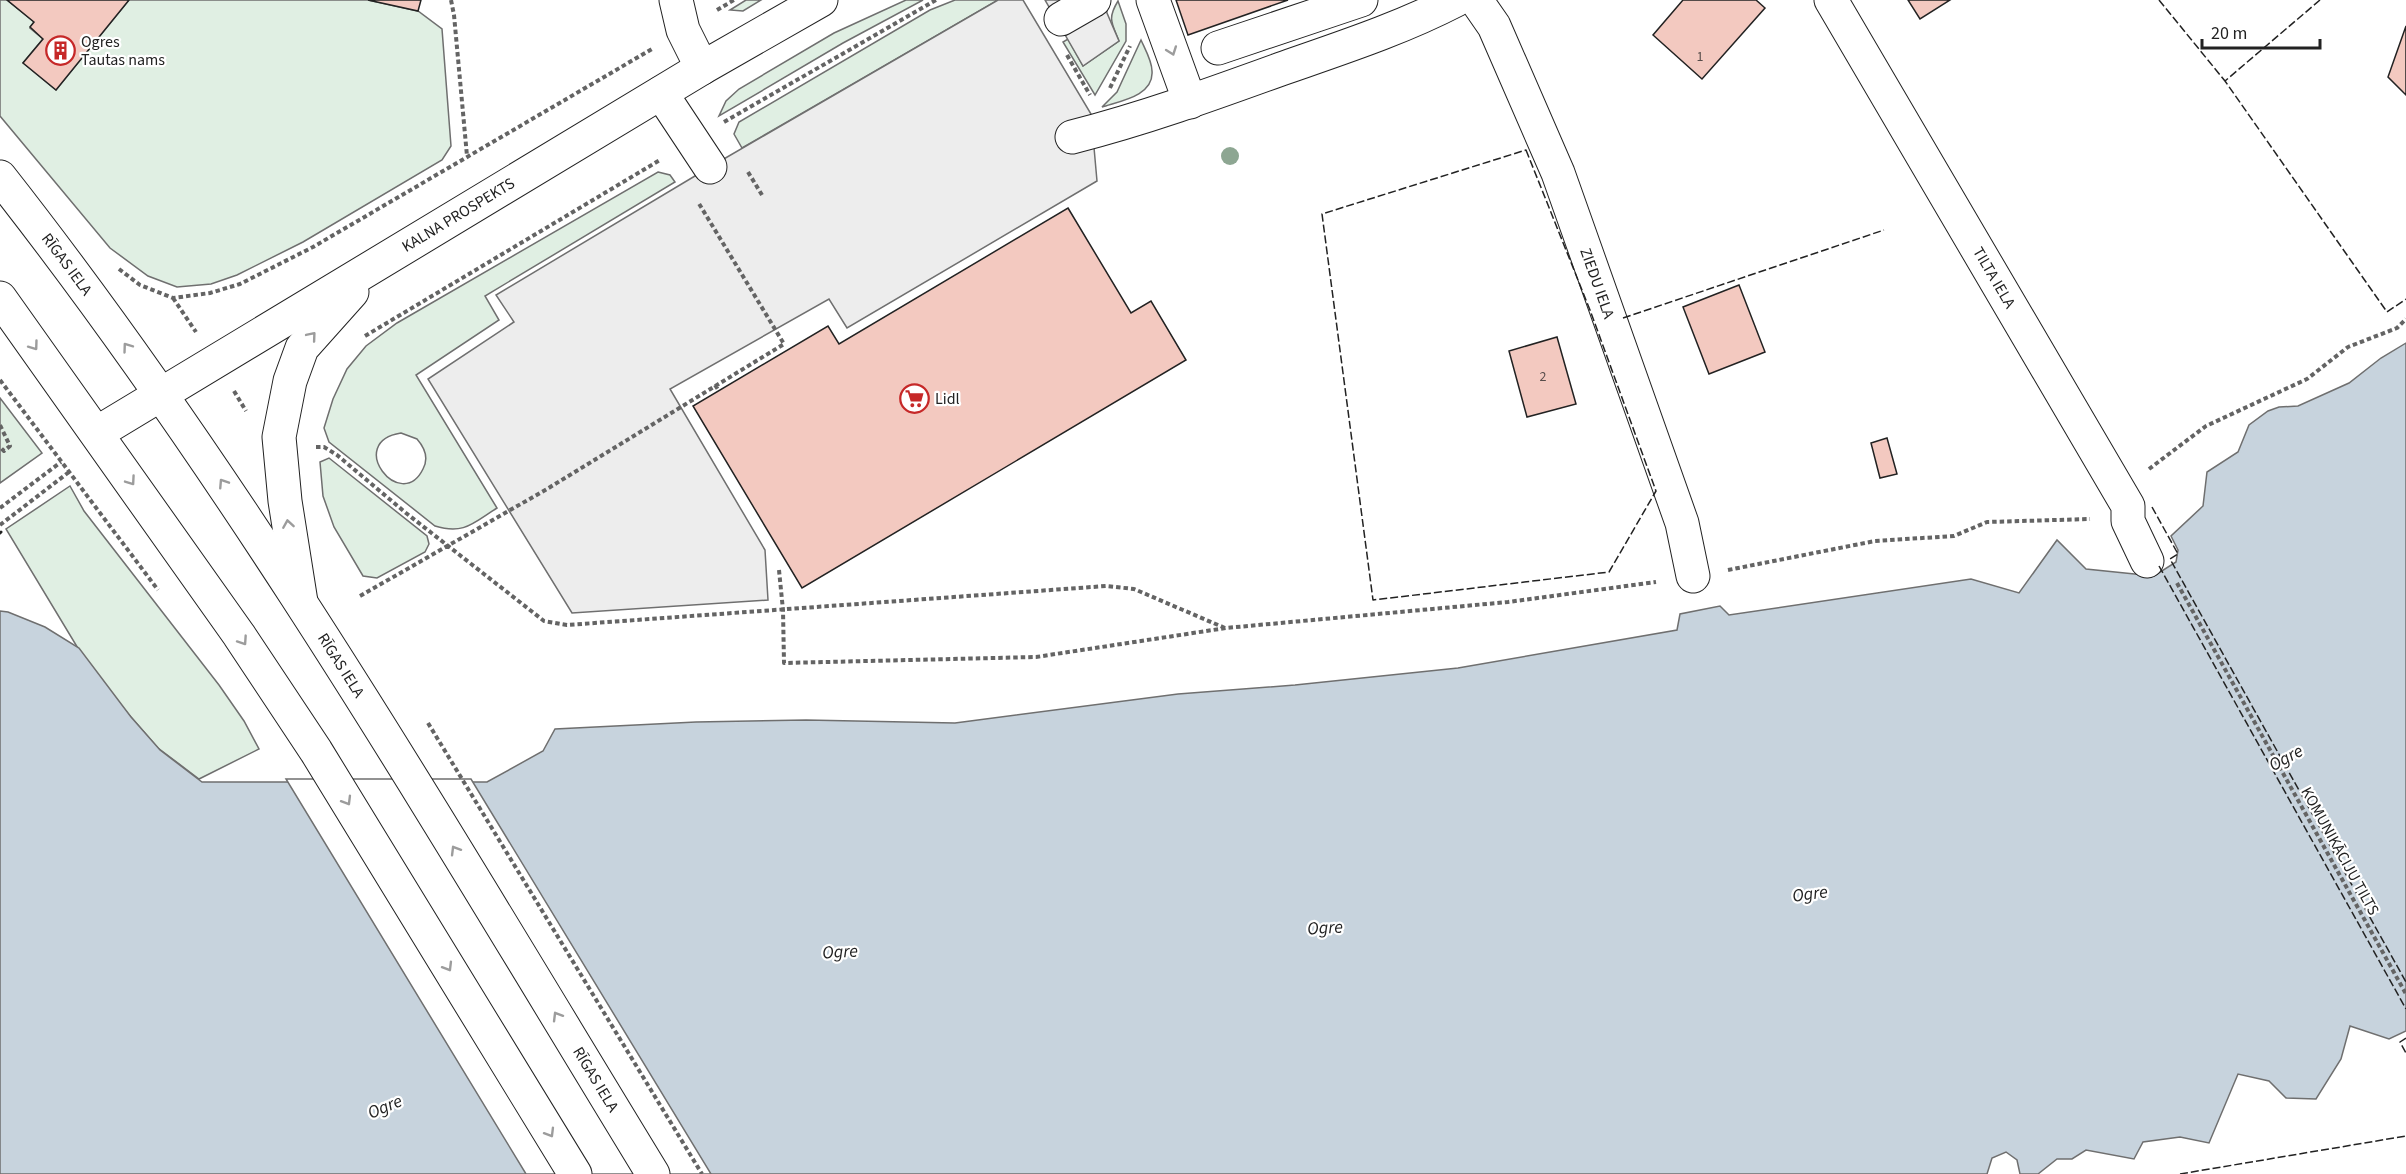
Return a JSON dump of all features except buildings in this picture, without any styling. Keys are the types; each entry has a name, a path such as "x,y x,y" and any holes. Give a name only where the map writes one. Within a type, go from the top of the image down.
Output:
{"main road":[{"name":"KALNA PROSPEKTS","path":"97,433 702,68 821,0"},
{"path":"1061,32 1094,0"},
{"path":"1153,0 1190,102"},
{"path":"1218,48 1362,0 1375,36"},
{"path":"1072,137 1101,116 1190,102 1375,36 1414,21 1456,0"},
{"name":"ZIEDU IELA","path":"1476,0 1494,26 1558,172 1682,524 1693,576"},
{"name":"TILTA IELA","path":"1831,0 2128,506 2128,521 2146,561"},
{"path":"679,15 702,68"},
{"path":"661,93 701,154"},
{"name":"RĪGAS IELA","path":"0,177 161,394 213,468 301,602 375,719 652,1174"},
{"path":"301,602 285,501 279,437 290,381 302,348 381,262"},
{"path":"0,298 239,635 316,751 575,1174"}],"path":[{"path":"451,0 467,156"},
{"path":"359,340 656,162 701,154 936,0"},
{"path":"173,298 210,293 240,284 313,247 467,156 679,15"},
{"path":"1061,32 1101,116"},
{"path":"1101,116 1105,96 1117,76 1134,36"},
{"path":"656,162 664,164"},
{"path":"360,596 547,489 784,344 696,199"},
{"path":"779,570 783,610 784,663 1036,657 1226,628 1508,602 1693,576 1875,541 1954,536 1987,522 2082,520 2109,514 2119,491 2206,426 2307,379 2348,348 2397,328 2406,319"},
{"path":"0,380 116,537"},
{"path":"715,385 719,391"},
{"path":"0,425 10,446 4,451 0,447"},
{"path":"279,437 308,446 324,447 337,455 544,621 567,625 1106,586 1134,589 1226,628"},
{"path":"0,508 61,462"},
{"path":"0,525 69,472"},
{"name":"KOMUNIKĀCIJU TILTS","path":"2177,582 2406,994"},
{"path":"428,723 702,1174"}],"green space":[{"path":"0,0 7,0 34,22 30,28 43,39 23,63 56,90 129,0 368,0 418,11 442,29 451,146 442,160 303,242 237,275 211,284 177,287 148,276 110,248 0,116"},
{"path":"746,0 761,0 743,11 730,10"},
{"path":"906,0 923,0 843,43 719,116 726,101 739,89 834,33"},
{"path":"955,0 998,0 742,148 734,134 739,122 930,10"},
{"path":"1118,1 1126,24 1126,41 1095,95 1063,42 1068,39 1083,66 1119,41 1112,17"},
{"path":"1141,40 1152,67 1148,86 1142,92 1126,100 1102,107 1117,92"},
{"path":"658,172 670,175 675,182 485,296 499,320 416,375 497,508 468,526 454,529 435,526 329,442 324,428 333,399 347,369 366,346 397,323","holes":["401,433 417,439 425,453 426,461 423,469 413,481 402,484 391,480 382,471 377,460 377,449 385,439"]},
{"path":"0,398 42,453 0,483"},
{"path":"329,458 427,536 429,544 425,552 377,578 363,576 334,527 323,496 320,462"},
{"path":"70,486 84,511 219,685 244,721 259,749 199,779 158,748 124,709 79,650 6,529"}],"shaded area":[{"path":"998,0 1023,0 1091,114 1097,181 847,328 829,299 670,389 765,550 768,600 572,613 428,379 514,322 496,295 710,167"},
{"path":"1045,0 1106,0 1107,13 1119,41 1083,66"}],"water":[{"name":"Ogre","path":"2406,343 2406,1031 2389,1039 2350,1026 2341,1059 2316,1099 2286,1098 2269,1081 2238,1074 2209,1143 2180,1137 2143,1142 2134,1159 2086,1150 2072,1159 2057,1159 2038,1174 2020,1174 2017,1160 2006,1152 1992,1158 1987,1174 0,1174 0,611 45,627 79,648 131,717 160,750 202,782 487,782 543,751 555,729 696,722 806,720 955,723 1178,694 1295,685 1458,668 1677,630 1680,614 1720,606 1729,615 1971,579 2019,593 2057,540 2086,569 2154,576 2176,562 2178,550 2171,536 2203,506 2207,472 2238,452 2249,425 2268,411 2279,407 2298,406 2349,383 2381,358"}],"pier":[{"path":"286,779 471,779 711,1174 526,1174"}],"fence":[{"path":"2159,0 2225,81"},
{"path":"2320,0 2225,81 2387,312 2406,299"},
{"path":"1526,150 1590,310 1656,491 1609,572 1373,600 1322,214 1526,150"},
{"path":"1623,318 1884,230"},
{"path":"2152,507 2178,554 2170,559 2406,982"},
{"path":"2159,566 2406,1009"},
{"path":"2406,1038 2400,1042 2406,1053"},
{"path":"2180,1174 2406,1136"}],"place":[{"name":"Ogres Tautas nams","path":"60,51"},
{"name":"Lidl","path":"914,399"}]}
